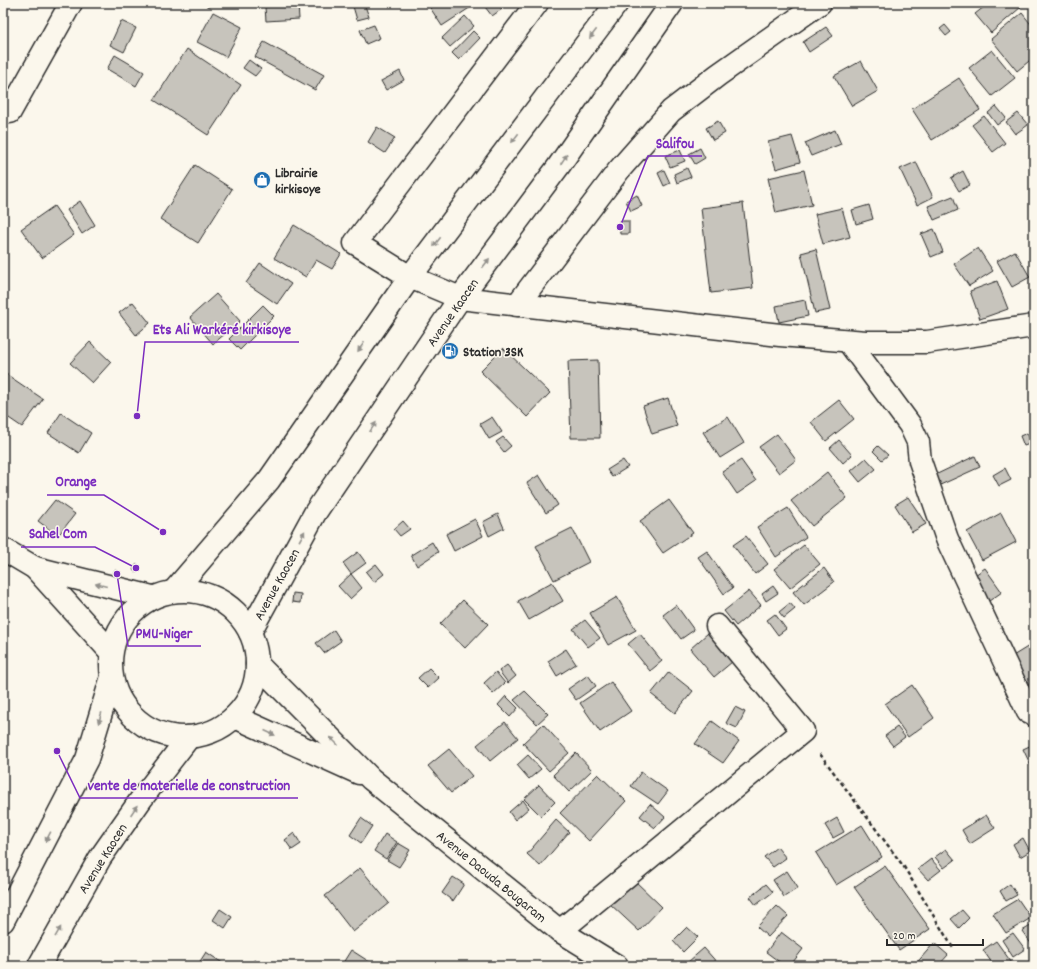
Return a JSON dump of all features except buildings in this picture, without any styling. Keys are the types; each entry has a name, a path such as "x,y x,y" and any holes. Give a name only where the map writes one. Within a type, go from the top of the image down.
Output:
{"main road":[{"path":"3,108 10,112 72,3"},
{"path":"537,3 356,243 410,277 460,298 517,305 780,335 848,340 927,342 1034,326"},
{"path":"174,591 269,480 410,277 617,3"},
{"name":"Avenue Kaocen","path":"250,632 315,513 460,298 558,167 672,3"},
{"path":"517,305 620,170 671,111 718,75 820,3"},
{"path":"848,340 910,425 918,442 920,461 947,539 1028,712 1034,715"},
{"path":"3,549 35,568 152,598"},
{"path":"35,568 111,652"},
{"path":"3,921 87,759 111,680 111,652 118,630 133,611 152,598 174,591 197,592 219,599 237,613 250,632 257,654 256,677 249,699 235,717 214,731 189,737 163,735 140,724 122,704 111,680"},
{"path":"560,931 803,731 717,626"},
{"name":"Avenue Daouda Bougaram","path":"257,664 371,779 560,931 617,966"},
{"name":"Avenue Daouda Bougaram","path":"235,717 371,779"},
{"name":"Avenue Kaocen","path":"39,966 100,858 142,798 189,737"}],"path":[{"path":"803,731 904,867 953,948"}],"place":[{"name":"Librairie kirkisoye","path":"262,180"},
{"name":"Salifou","path":"620,227"},
{"name":"Station 3SK","path":"450,351"},
{"name":"Ets Ali Warkéré kirkisoye","path":"137,416"},
{"name":"Orange","path":"163,532"},
{"name":"Sahel Com","path":"136,568"},
{"name":"PMU-Niger","path":"117,574"},
{"name":"vente de materielle de construction","path":"57,751"}]}
